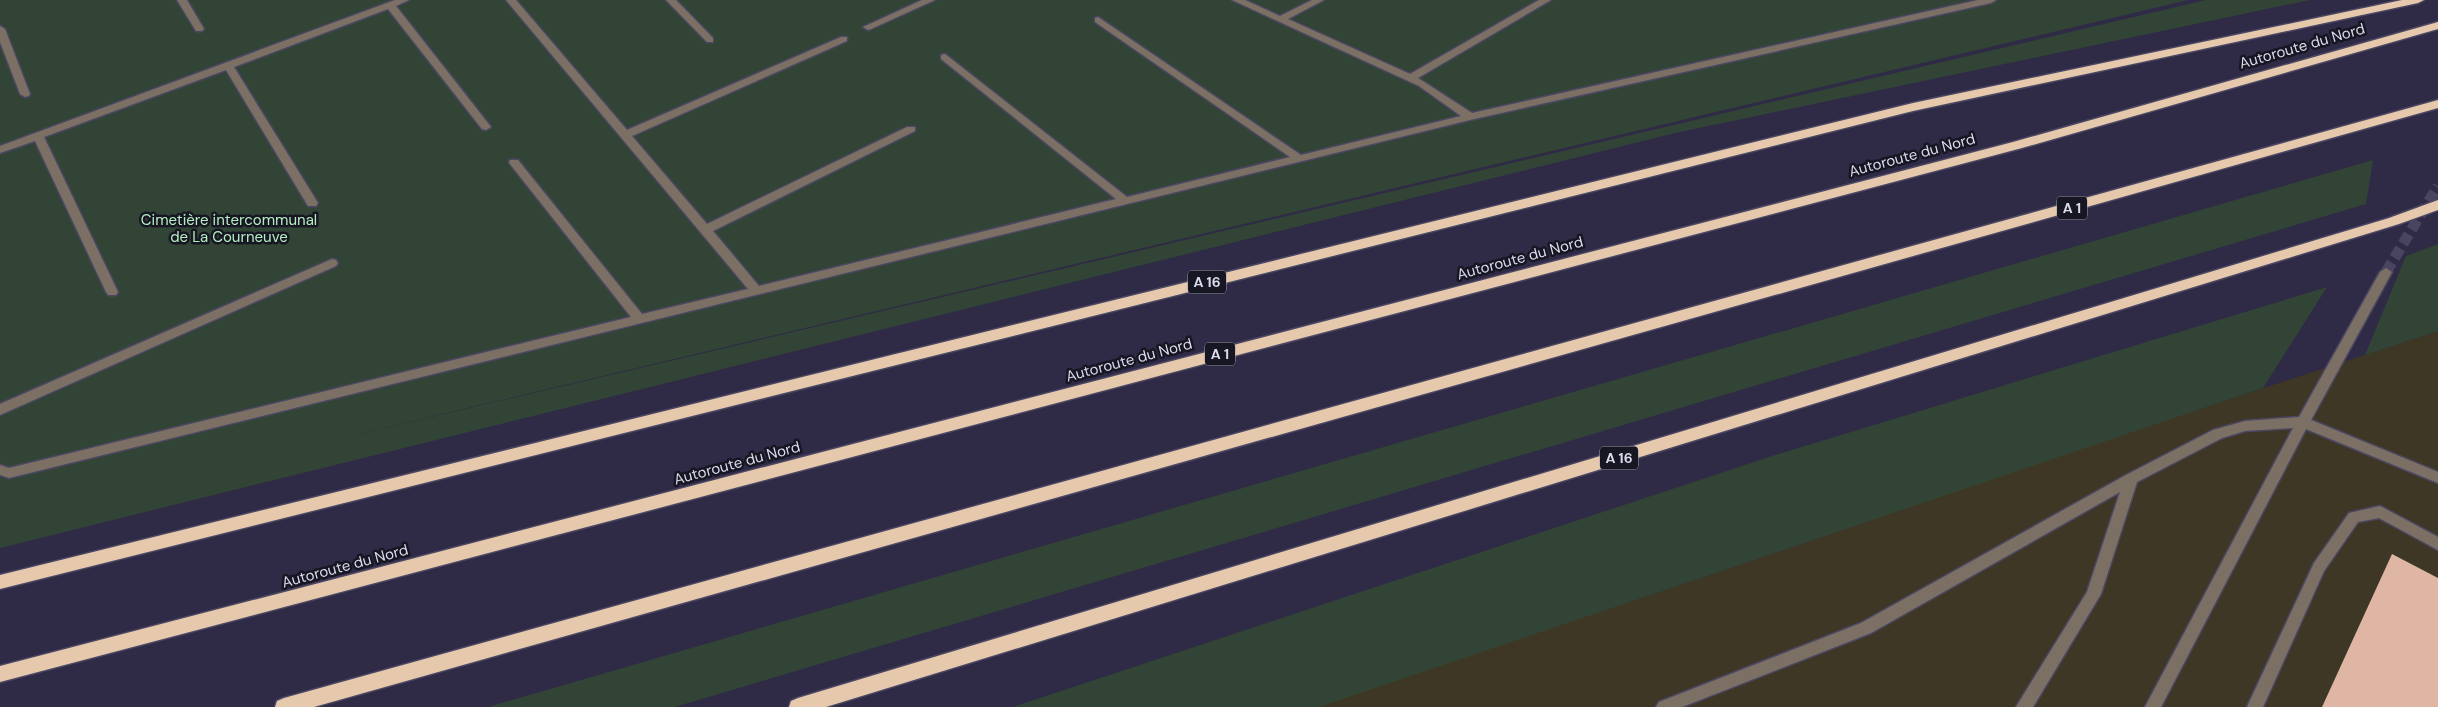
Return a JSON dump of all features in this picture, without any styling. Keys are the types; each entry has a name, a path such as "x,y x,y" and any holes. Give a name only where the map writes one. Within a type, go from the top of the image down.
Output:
{"highway":[{"name":"A 16","path":"0,582 1913,107 2418,0"},
{"name":"Autoroute du Nord","path":"0,674 2008,148 2438,25"},
{"name":"A 1","path":"284,707 2438,104"},
{"name":"A 16","path":"798,707 2394,221 2438,205"}],"street":[{"path":"182,0 200,29"},
{"path":"0,150 404,0"},
{"path":"511,0 757,291"},
{"path":"671,0 710,40"},
{"path":"868,27 930,0"},
{"path":"1237,0 1423,84 1470,117"},
{"path":"1281,19 1318,0"},
{"path":"1411,78 1546,0"},
{"path":"0,470 9,473 1470,117 1988,0"},
{"path":"390,5 486,127"},
{"path":"1098,20 1300,159"},
{"path":"0,29 26,94"},
{"path":"625,135 844,39"},
{"path":"946,57 1125,201"},
{"path":"228,65 312,203"},
{"path":"705,230 911,129"},
{"path":"38,136 112,292"},
{"path":"514,162 639,320"},
{"path":"0,410 332,263"},
{"path":"2153,707 2303,422 2386,272"},
{"path":"1664,707 1866,628 2131,479 2218,434 2245,426 2303,422 2438,478"},
{"path":"2024,707 2094,594 2131,479"},
{"path":"2255,707 2319,567 2354,517 2380,512 2438,544"}],"shaded area":[{"path":"2438,331 2438,707 1200,707 2178,416"}],"green space":[{"name":"Cimetière intercommunal de La Courneuve","path":"0,0 2188,0 304,447 2206,0 2310,0 1675,133 0,548"},
{"path":"2373,160 2366,204 675,707 488,707"},
{"path":"2438,244 2438,331 2365,355 2406,256"},
{"path":"2327,287 2263,388 1319,707 1013,707 1772,456"}],"building":[{"path":"2392,554 2438,578 2438,707 2322,707"}],"tunnel":[{"path":"2386,272 2438,186"}]}
